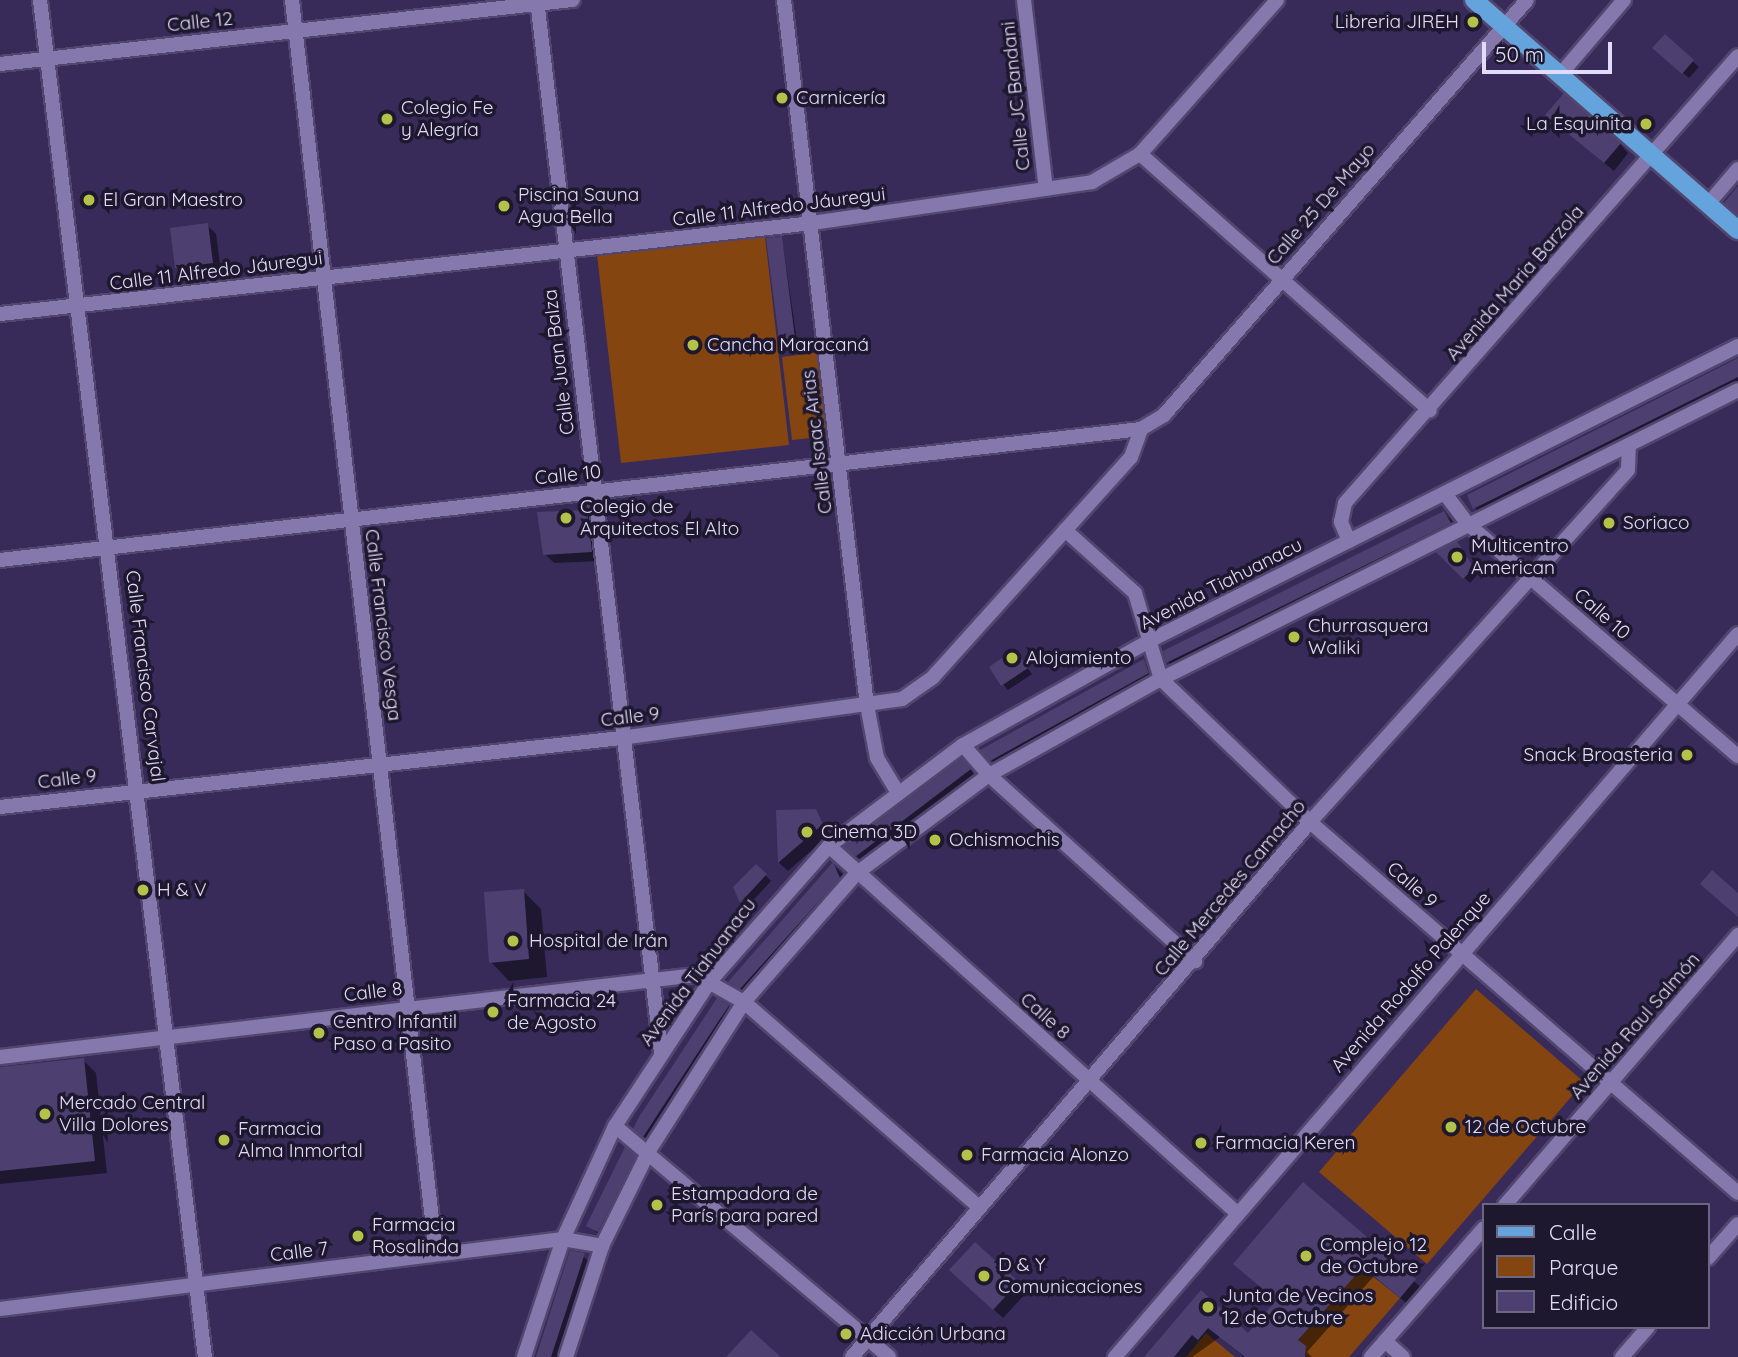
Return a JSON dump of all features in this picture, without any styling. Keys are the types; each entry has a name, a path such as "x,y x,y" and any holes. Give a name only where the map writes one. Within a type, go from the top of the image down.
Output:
{"main road":[{"path":"1474,0 1738,230"}],"street":[{"name":"Calle Francisco Carvajal","path":"40,0 139,790 205,1357"},
{"name":"Calle Francisco Vesga","path":"292,0 350,517 382,765 436,1255"},
{"name":"Calle 12","path":"0,64 572,0"},
{"name":"Calle Isaac Arias","path":"784,0 867,705 877,758 896,790"},
{"name":"Calle JC Bandani","path":"1024,0 1046,188"},
{"name":"Calle 11 Alfredo Jáuregui","path":"0,314 811,223 1092,182 1140,154 1277,0"},
{"name":"Calle 25 De Mayo","path":"1141,429 1164,415 1501,26 1527,0"},
{"path":"1559,76 1624,0"},
{"name":"Calle Juan Balza","path":"537,2 621,738 655,979 661,1053"},
{"name":"Avenida Maria Barzola","path":"1349,541 1341,522 1345,503 1430,411 1738,56"},
{"path":"1140,154 1430,411"},
{"path":"1708,204 1738,169"},
{"name":"Avenida Tiahuanacu","path":"524,1357 563,1239 615,1126 661,1053 711,980 829,846 896,790 963,744 1147,642 1446,495 1738,346"},
{"path":"566,1357 602,1247 650,1149 744,1002 857,873 989,775 1161,679 1738,390"},
{"name":"Calle 10","path":"0,560 350,517 1141,429"},
{"name":"Calle 9","path":"0,807 621,738 867,705 916,692 1131,457 1141,429"},
{"name":"Calle Mercedes Camacho","path":"852,1357 1195,961 1310,822 1533,580 1629,470 1629,445"},
{"name":"Calle 10","path":"1446,495 1468,524 1738,756"},
{"name":"Calle 9","path":"1065,530 1135,593 1147,642 1161,679 1310,822 1738,1193"},
{"name":"Avenida Rodolfo Palenque","path":"1115,1357 1738,634"},
{"path":"963,744 989,775 1195,961"},
{"name":"Calle 8","path":"829,846 1237,1213"},
{"name":"Avenida Raul Salmón","path":"1507,1203 1738,935"},
{"name":"Calle 8","path":"0,1056 655,979 711,980"},
{"path":"711,980 744,1002 979,1208"},
{"path":"615,1126 650,1149 889,1357"},
{"path":"1710,1256 1738,1224"},
{"path":"1371,1357 1482,1230"},
{"name":"Calle 7","path":"0,1309 563,1239 602,1247"},
{"path":"1622,1357 1646,1329"},
{"path":"1385,1341 1403,1357"}],"green space":[{"name":"Cancha Maracaná","path":"764,228 789,445 621,463 596,246"},
{"path":"820,352 830,436 792,440 782,357"},
{"name":"12 de Octubre","path":"1476,989 1584,1082 1427,1264 1319,1172"},
{"path":"1362,1268 1400,1298 1349,1357 1307,1357 1298,1340"},
{"path":"1206,1333 1235,1357 1186,1357"}],"building":[{"path":"1665,34 1694,60 1682,74 1652,48"},
{"path":"1564,93 1621,143 1604,163 1545,115"},
{"path":"1738,186 1738,215 1724,203"},
{"path":"208,223 213,263 175,268 170,228"},
{"path":"782,236 796,346 780,348 766,238"},
{"path":"1738,358 1738,377 1473,509 1467,495"},
{"name":"Colegio de Arquitectos El Alto","path":"587,510 592,552 543,555 537,512"},
{"path":"1444,511 1451,523 1166,663 1163,651"},
{"name":"Multicentro American","path":"1457,541 1474,568 1463,579 1436,552"},
{"name":"Alojamiento","path":"1015,649 1028,668 1001,686 989,667"},
{"path":"1144,659 1149,673 990,761 980,750"},
{"path":"962,758 971,769 855,857 844,847"},
{"path":"816,809 823,824 778,863 776,810"},
{"path":"833,862 840,878 740,989 728,982"},
{"path":"756,864 767,874 740,903 733,887"},
{"path":"1712,870 1738,893 1738,917 1700,884"},
{"path":"524,889 529,959 489,963 484,892"},
{"path":"717,998 729,1005 643,1137 633,1129 639,1117"},
{"name":"Mercado Central Villa Dolores","path":"84,1058 95,1161 0,1171 0,1067"},
{"path":"625,1147 636,1156 598,1232 586,1226"},
{"name":"Complejo 12 de Octubre","path":"1303,1182 1416,1279 1400,1298 1363,1267 1298,1340 1306,1346 1305,1357 1245,1357 1208,1328 1198,1340 1192,1335 1174,1357 1144,1357 1201,1290 1248,1333 1276,1300 1233,1264"},
{"name":"D & Y Comunicaciones","path":"975,1242 1019,1282 993,1310 949,1270"},
{"path":"570,1250 585,1253 551,1357 536,1357"},
{"path":"751,1330 781,1357 726,1357"}],"place":[{"name":"Libreria JIREH","path":"1473,22"},
{"name":"Carnicería","path":"782,98"},
{"name":"Colegio Fe y Alegría","path":"387,119"},
{"name":"La Esquinita","path":"1646,124"},
{"name":"El Gran Maestro","path":"89,200"},
{"name":"Piscina Sauna Agua Bella","path":"504,206"},
{"name":"Cancha Maracaná","path":"693,345"},
{"name":"Colegio de Arquitectos El Alto","path":"566,518"},
{"name":"Soriaco","path":"1609,523"},
{"name":"Multicentro American","path":"1457,557"},
{"name":"Churrasquera Waliki","path":"1294,637"},
{"name":"Alojamiento","path":"1012,658"},
{"name":"Snack Broasteria","path":"1687,755"},
{"name":"Cinema 3D","path":"807,832"},
{"name":"Ochismochis","path":"935,840"},
{"name":"H & V","path":"143,890"},
{"name":"Hospital de Irán","path":"513,941"},
{"name":"Farmacia 24 de Agosto","path":"493,1012"},
{"name":"Centro Infantil Paso a Pasito","path":"319,1033"},
{"name":"Mercado Central Villa Dolores","path":"45,1114"},
{"name":"12 de Octubre","path":"1451,1127"},
{"name":"Farmacia Alma Inmortal","path":"224,1140"},
{"name":"Farmacia Keren","path":"1201,1143"},
{"name":"Farmacia Alonzo","path":"967,1155"},
{"name":"Estampadora de París para pared","path":"657,1205"},
{"name":"Farmacia Rosalinda","path":"358,1236"},
{"name":"Complejo 12 de Octubre","path":"1306,1256"},
{"name":"D & Y Comunicaciones","path":"984,1276"},
{"name":"Junta de Vecinos 12 de Octubre","path":"1208,1307"},
{"name":"Adicción Urbana","path":"846,1334"}]}
